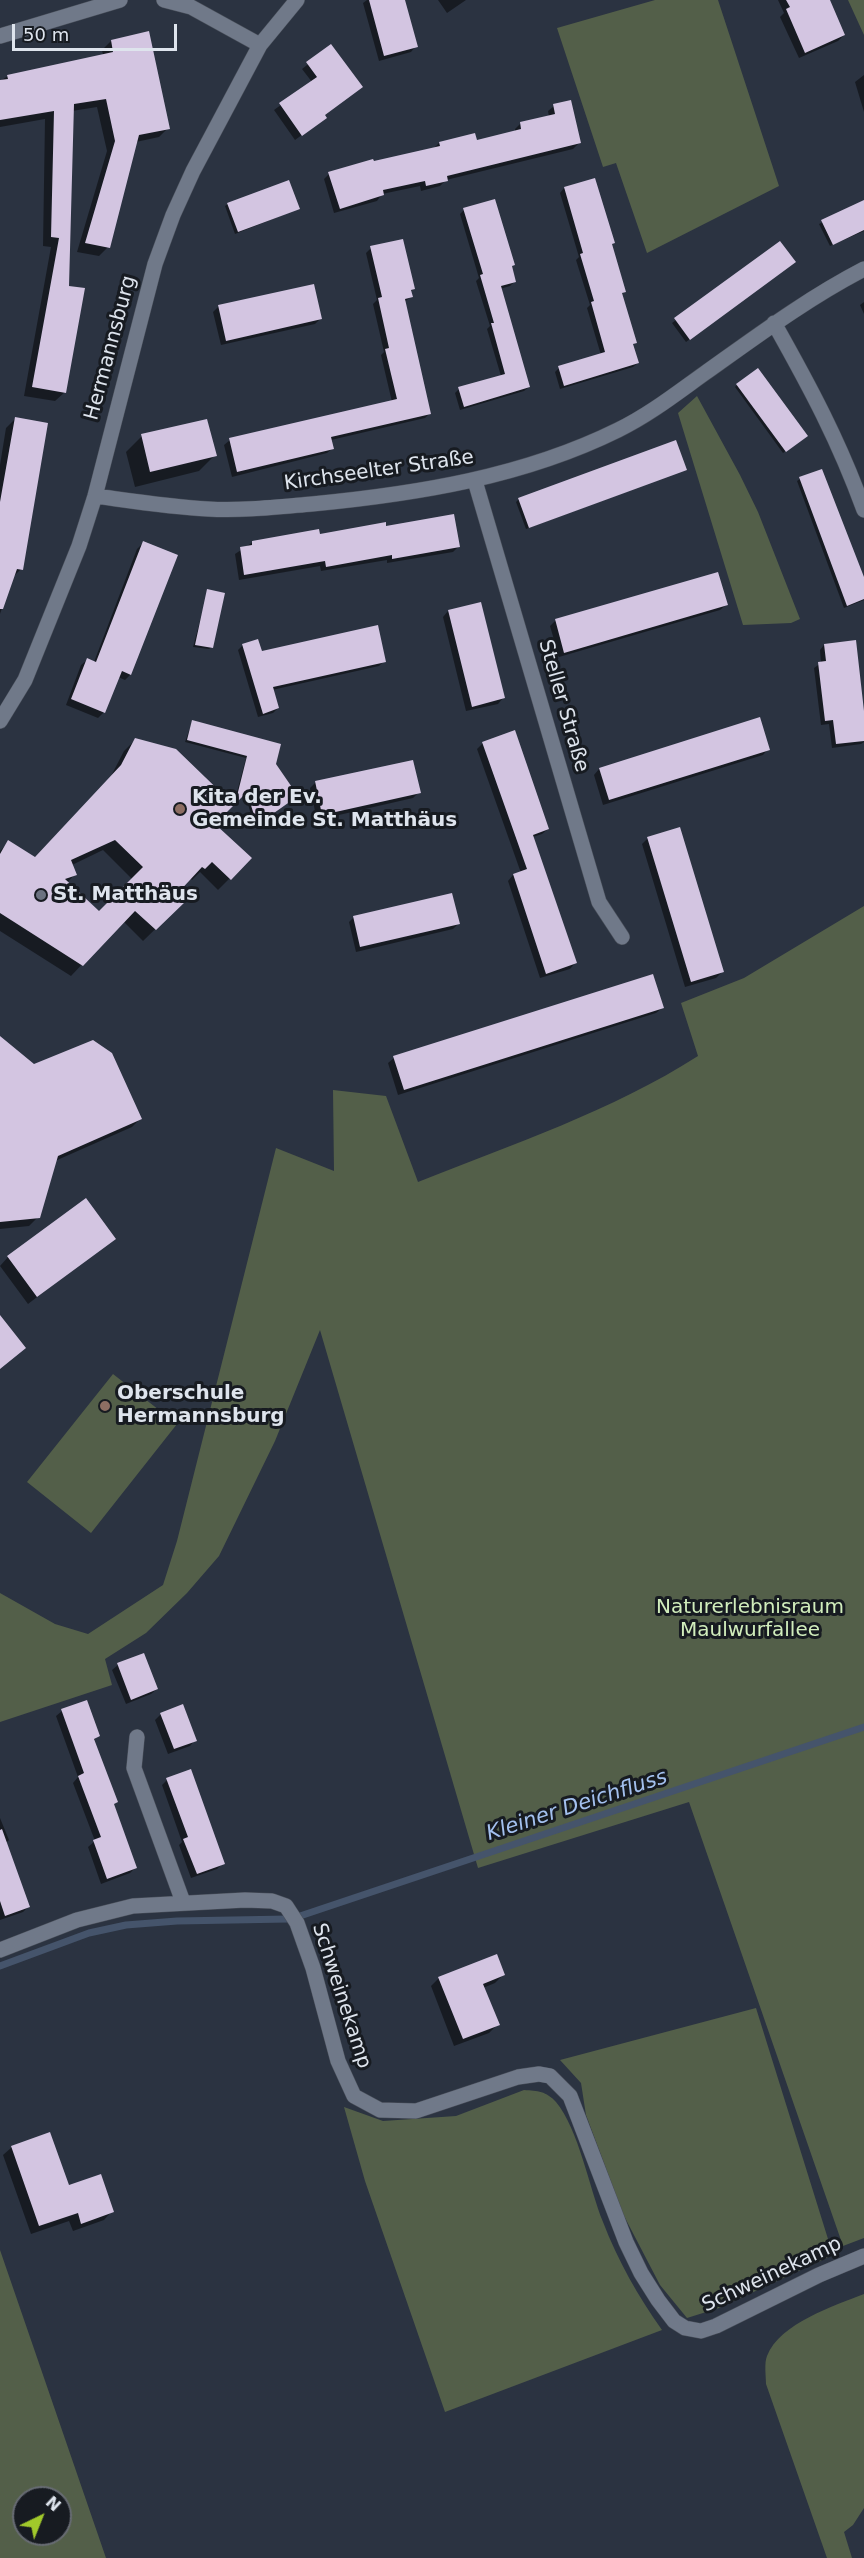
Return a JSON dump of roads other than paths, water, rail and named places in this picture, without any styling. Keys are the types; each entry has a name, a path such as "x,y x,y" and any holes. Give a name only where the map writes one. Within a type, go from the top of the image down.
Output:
{"street":[{"path":"0,36 120,0"},
{"path":"164,0 191,7 260,45"},
{"name":"Hermannsburg","path":"0,721 25,680 80,546 95,496 142,310 169,224 193,171 260,45 297,0"},
{"name":"Kirchseelter Straße","path":"95,496 207,509 246,510 365,499 475,481 572,450 619,430 664,402 774,323 831,286 864,268"},
{"path":"774,323 828,420 864,510"},
{"name":"Steller Straße","path":"475,481 599,902 622,937"},
{"path":"137,1737 134,1768 183,1902"},
{"name":"Schweinekamp","path":"0,1950 77,1920 133,1906 183,1902 272,1901 286,1906 297,1923 313,1968 344,2078 354,2096 365,2104 380,2110 416,2111 518,2077 539,2074 550,2076 560,2083 570,2096 582,2122 613,2211 641,2273 674,2321 685,2328 701,2331 716,2326 819,2275 864,2256"}],"waterway":[{"name":"Kleiner Deichfluss","path":"300,1916 864,1727"},
{"name":"Kleiner Deichfluss","path":"0,1966 89,1933 126,1925 177,1921 288,1919"}],"place":[{"name":"Kita der Ev. Gemeinde St. Matthäus","path":"180,809"},
{"name":"St. Matthäus","path":"41,895"},
{"name":"Oberschule Hermannsburg","path":"105,1406"}],"park label":[{"name":"Naturerlebnisraum Maulwurfallee","path":"750,1620"}]}
